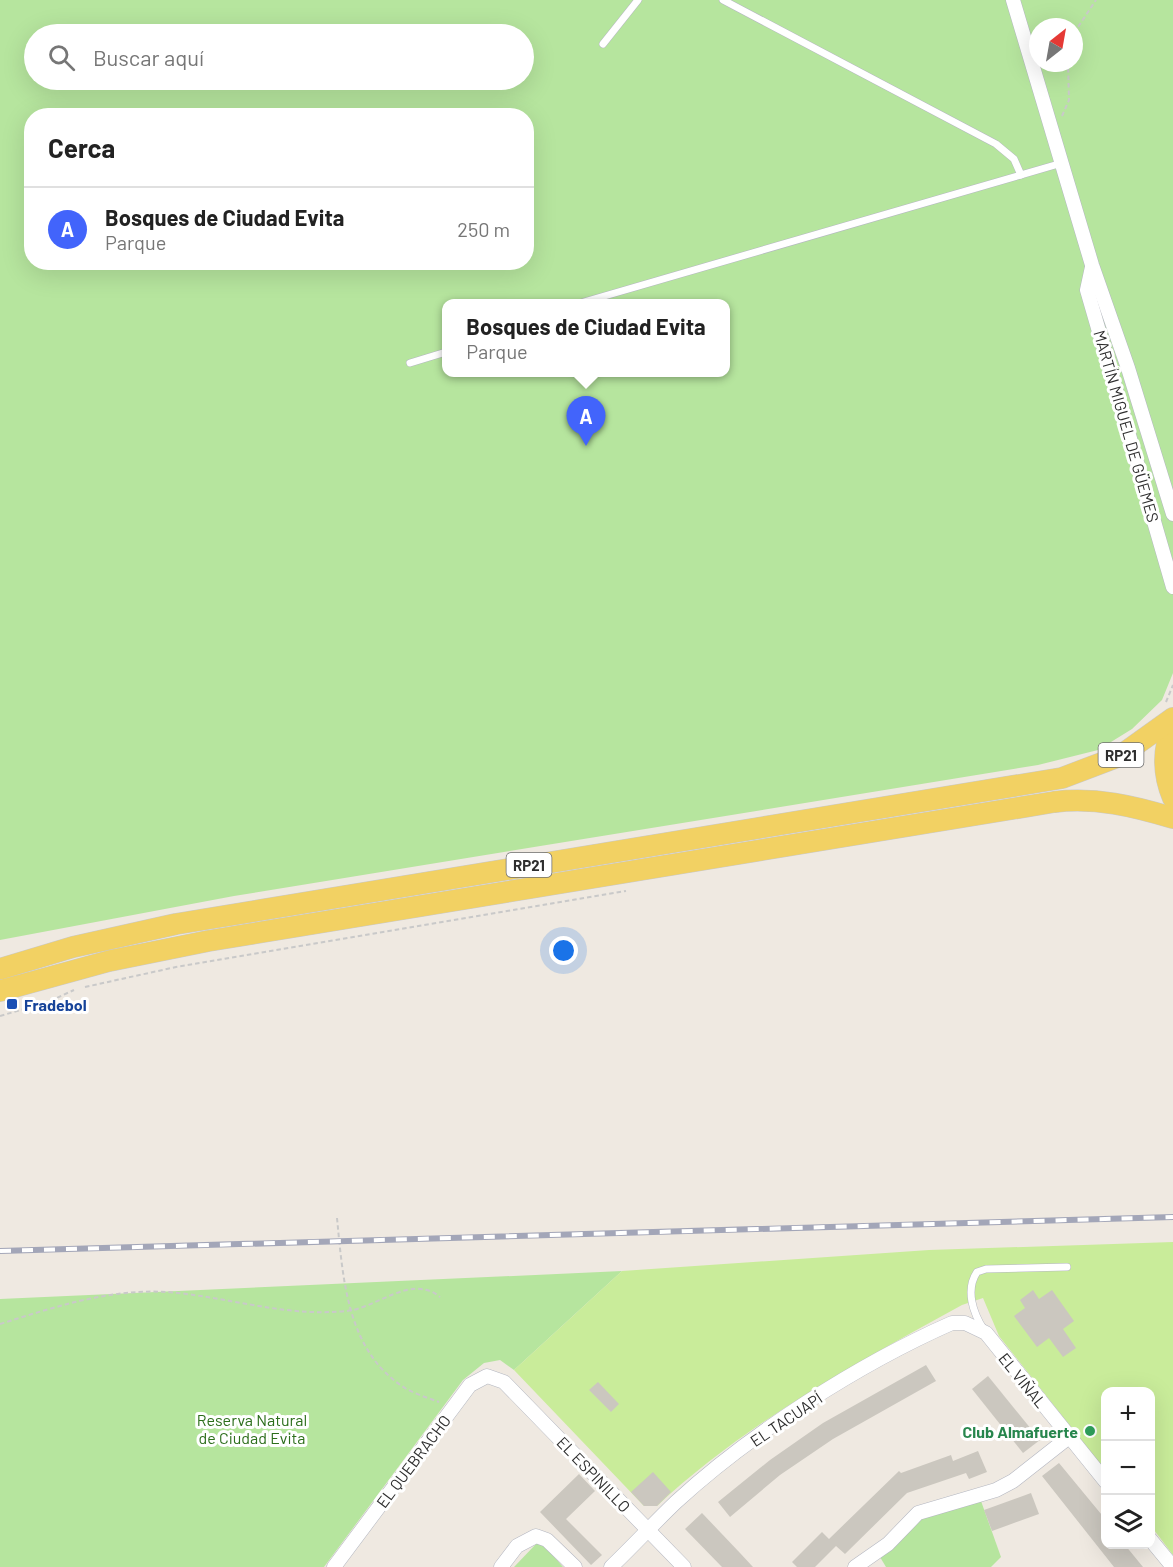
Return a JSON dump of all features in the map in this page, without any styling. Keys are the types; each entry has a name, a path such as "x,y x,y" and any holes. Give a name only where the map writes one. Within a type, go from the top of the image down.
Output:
{"main road":[{"name":"RP21","path":"0,969 74,947 176,924 1062,778 1119,756 1173,718"},
{"name":"RP21","path":"1173,727 1165,759 1168,786 1173,798"},
{"name":"RP21","path":"0,991 109,961 208,941 1054,802 1103,801 1130,805 1173,818"}],"street":[{"name":"MARTÍN MIGUEL DE GÜEMES","path":"1013,0 1092,265 1128,368 1173,514"},
{"name":"MARTÍN MIGUEL DE GÜEMES","path":"1092,265 1088,290 1173,587"},
{"name":"EL TACUAPÍ","path":"611,1567 677,1501 738,1451 793,1413 863,1370 952,1323 965,1323 986,1334"},
{"name":"EL VIÑAL","path":"986,1334 1101,1476"},
{"name":"EL QUEBRACHO","path":"334,1567 470,1385 487,1376 504,1382"},
{"name":"EL ESPINILLO","path":"504,1382 684,1567"},
{"path":"855,1567 883,1549 918,1513 996,1490 1013,1481 1069,1437"},
{"path":"501,1567 517,1546 536,1536 547,1540 575,1567"},
{"path":"1155,1545 1173,1567"}],"lane":[{"path":"603,44 638,0"},
{"path":"723,0 996,144 1014,159 1021,175"},
{"path":"591,299 1062,163"},
{"path":"410,363 442,353"},
{"path":"986,1334 975,1316 970,1289 977,1272 986,1269 1067,1267"}],"path":[{"path":"1083,20 1096,0"},
{"path":"1052,126 1061,118 1069,100 1068,72"},
{"path":"0,1016 48,1002 76,988 176,967 626,891"},
{"path":"337,1218 343,1279 351,1311 365,1347 380,1368 405,1388 444,1405"},
{"path":"0,1324 85,1298 162,1292 318,1314 351,1311 382,1297 416,1289 431,1289 440,1296"}],"green space":[{"path":"0,0 1173,0 1173,673 1162,700 1132,729 1098,750 1038,765 234,896 0,940"},
{"path":"1173,1242 1173,1555 1155,1531 1155,1387 1101,1387 1101,1465 999,1336 983,1298 962,1305 803,1396 728,1447 657,1506 644,1506 514,1370 622,1271 929,1250"},
{"name":"Reserva Natural de Ciudad Evita","path":"622,1271 514,1370 500,1360 484,1363 463,1380 324,1567 0,1567 0,1299"},
{"path":"981,1501 1001,1557 991,1567 886,1567 880,1557 922,1517"},
{"path":"536,1544 543,1544 563,1567 514,1567"}],"building":[{"path":"1033,1290 1039,1299 1052,1290 1074,1321 1063,1329 1076,1348 1063,1357 1049,1338 1037,1347 1014,1316 1025,1308 1020,1300"},
{"path":"926,1365 936,1381 833,1439 780,1475 730,1517 718,1502 770,1460 823,1423"},
{"path":"988,1376 1040,1440 1023,1453 972,1389"},
{"path":"598,1382 619,1404 611,1412 589,1390"},
{"path":"978,1451 987,1472 969,1479 966,1473 907,1493 845,1554 836,1546 815,1567 797,1567 792,1562 822,1532 829,1539 899,1471 901,1473 951,1455 953,1461"},
{"path":"1059,1463 1101,1514 1101,1549 1128,1549 1143,1567 1114,1567 1042,1476"},
{"path":"653,1472 671,1492 657,1506 644,1506 631,1492"},
{"path":"579,1474 595,1491 566,1519 602,1555 591,1565 540,1512"},
{"path":"1031,1493 1039,1514 992,1531 984,1510"},
{"path":"702,1513 753,1567 722,1567 685,1529"}],"railway":[{"path":"0,1251 1173,1217"}],"place":[{"name":"Bosques de Ciudad Evita","path":"586,446"},
{"name":"Fradebol","path":"12,1004"},
{"name":"Club Almafuerte","path":"1090,1431"}]}
